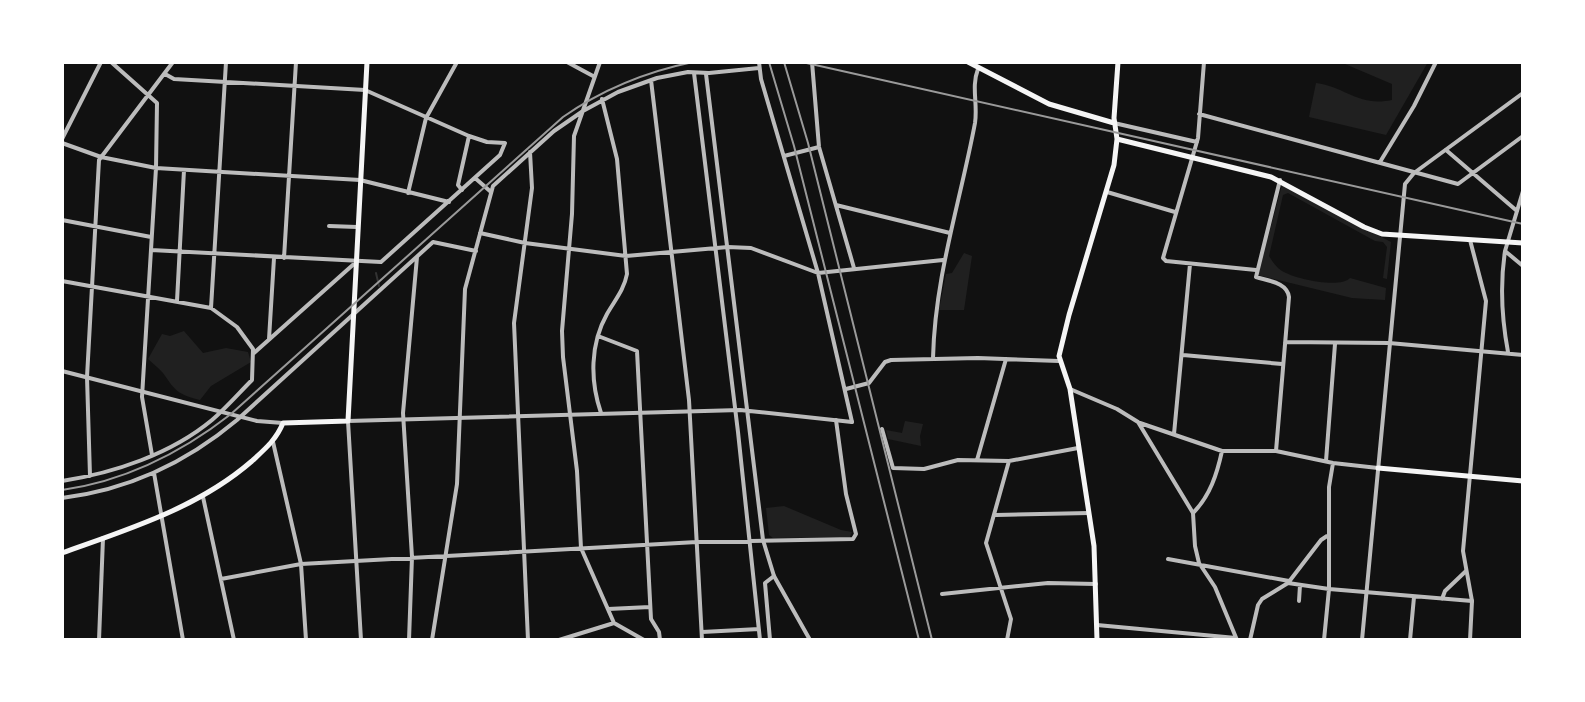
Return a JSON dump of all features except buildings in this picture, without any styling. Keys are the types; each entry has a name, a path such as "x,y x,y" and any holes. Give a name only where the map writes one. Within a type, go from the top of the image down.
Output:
{"main road":[{"path":"62,553 162,516 203,497 238,473 273,442 283,423 348,421 367,62"},
{"path":"968,62 1049,104 1114,123"},
{"path":"1097,640 1096,584 1089,513 1070,389 1059,361 1069,315 1107,192 1117,139 1114,123 1118,62"},
{"path":"1117,139 1280,180 1373,231 1399,236 1523,243"},
{"path":"1378,468 1523,481"}],"street":[{"path":"101,62 62,141 101,157 156,168 360,180 449,202"},
{"path":"111,62 157,103 142,392 152,455"},
{"path":"90,476 87,377 101,157 173,62"},
{"path":"211,308 226,62"},
{"path":"284,258 296,62"},
{"path":"408,193 426,118 457,62"},
{"path":"567,62 594,76"},
{"path":"600,62 574,136 562,331 577,471 581,548 614,623 644,640"},
{"path":"812,62 819,147 854,268"},
{"path":"1204,62 1197,142 1163,258 1166,261 1256,270"},
{"path":"1380,162 1436,62"},
{"path":"361,640 348,421 460,417 518,415 748,410 852,422 818,273 759,65 706,74 688,72 651,80 602,99 530,152 493,186 465,289 460,417 457,484 432,640"},
{"path":"933,358 934,316 943,260 975,120 973,82 978,69"},
{"path":"694,73 760,640"},
{"path":"151,250 355,263 383,261 500,155 505,143 487,142 469,136 365,90 174,79 165,74"},
{"path":"706,74 763,540 774,576 810,640"},
{"path":"651,80 690,411 702,640"},
{"path":"1362,640 1404,189 1414,173 1523,93"},
{"path":"601,413 593,392 593,364 598,336 625,286 627,274 617,159 602,99"},
{"path":"1199,114 1458,184 1523,136"},
{"path":"1114,123 1197,142"},
{"path":"462,190 458,185 469,136"},
{"path":"784,156 819,147"},
{"path":"1446,150 1517,211"},
{"path":"528,640 514,323 532,188 530,152"},
{"path":"177,301 184,170"},
{"path":"475,178 491,192"},
{"path":"1276,451 1288,291 1276,283 1256,277 1256,270 1280,180"},
{"path":"1508,353 1503,328 1503,264 1523,191"},
{"path":"1107,192 1175,214"},
{"path":"836,205 950,233"},
{"path":"62,220 151,237"},
{"path":"329,226 357,227"},
{"path":"480,233 525,243 626,256 728,247 762,250 818,273 943,260"},
{"path":"1470,240 1486,301 1463,551 1472,601 1470,640"},
{"path":"62,498 110,488 154,473 210,442 433,242 476,251"},
{"path":"1505,251 1523,266"},
{"path":"409,640 412,557 404,419 417,257"},
{"path":"269,340 274,258"},
{"path":"254,353 355,263"},
{"path":"1174,434 1190,264"},
{"path":"62,281 211,308 237,327 254,353 252,380 220,412 184,439 152,455 90,476 62,481"},
{"path":"598,336 637,351 650,607 651,619 660,640"},
{"path":"1285,342 1389,343 1523,355"},
{"path":"1326,461 1335,344"},
{"path":"1183,355 1282,364"},
{"path":"977,460 1006,359"},
{"path":"846,389 869,383 885,362 891,360 1059,361"},
{"path":"62,371 241,417 283,423"},
{"path":"1070,389 1117,409 1138,422 1222,451 1276,451 1333,463 1378,468"},
{"path":"221,579 301,564 647,544 853,539 856,534 846,494 836,420"},
{"path":"1097,625 1236,639 1215,587 1199,563 1193,513 1138,422"},
{"path":"882,429 893,468 924,469 958,460 1009,461 1078,448"},
{"path":"273,442 301,564 306,640"},
{"path":"1193,513 1202,505 1215,479 1222,451"},
{"path":"1007,640 1011,619 986,543 1009,461"},
{"path":"1324,640 1329,589 1329,487 1333,463"},
{"path":"154,473 183,640"},
{"path":"203,497 234,640"},
{"path":"995,515 1089,513"},
{"path":"1250,640 1262,599 1289,582 1327,536"},
{"path":"99,640 103,537"},
{"path":"1168,559 1300,585 1472,601"},
{"path":"1442,599 1445,591 1466,571"},
{"path":"770,640 765,583 774,576"},
{"path":"942,594 1048,583 1096,584"},
{"path":"1299,601 1300,585"},
{"path":"1410,640 1414,597"},
{"path":"608,609 650,607"},
{"path":"559,640 614,623"},
{"path":"702,632 759,629"},
{"path":"1176,640 1177,632"}],"shaded area":[{"path":"1345,62 1428,62 1386,135 1309,117 1316,83 1361,99 1392,100 1392,84"},
{"path":"1282,185 1391,242 1387,279 1383,278 1387,247 1383,242 1375,241 1288,193 1283,195 1269,256 1276,266 1307,280 1337,283 1350,278 1386,288 1385,300 1352,298 1258,275"},
{"path":"964,253 972,256 964,310 939,310 946,274 952,273"},
{"path":"184,331 203,353 226,348 248,352 251,362 211,386 200,400 182,394 148,359 162,334 170,336"},
{"path":"905,421 923,424 921,446 888,439 886,430 902,433"},
{"path":"784,506 852,532 850,537 773,538 769,535 766,508"}],"waterway":[{"path":"376,273 379,286"}],"tram line":[{"path":"62,490 108,480 152,463 212,428 563,117 625,83 693,62"},
{"path":"802,62 1523,224"}],"railway":[{"path":"769,62 794,146 919,640"},
{"path":"784,62 808,143 932,640"}]}
